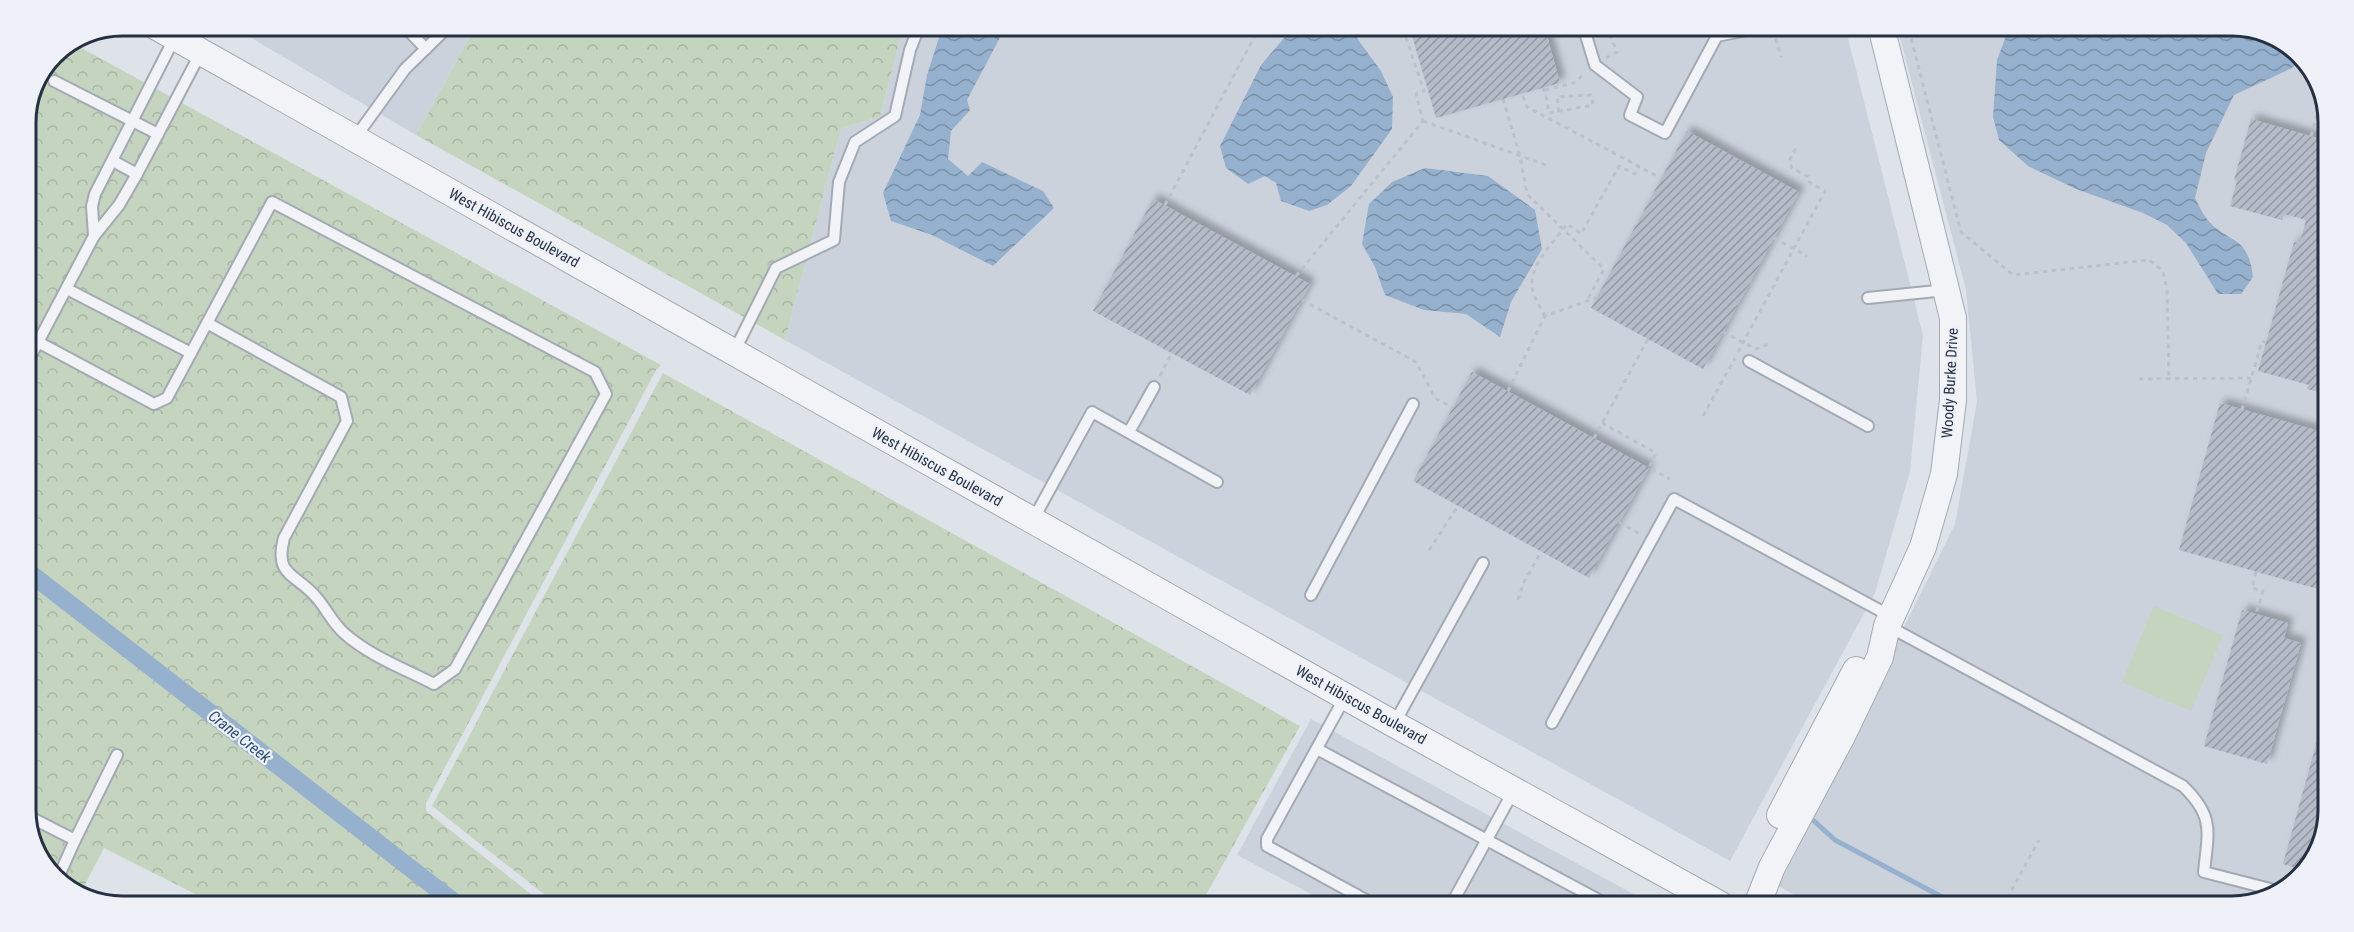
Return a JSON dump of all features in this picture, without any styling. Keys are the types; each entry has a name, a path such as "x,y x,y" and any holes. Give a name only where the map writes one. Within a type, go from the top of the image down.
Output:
{"street":[{"name":"West Hibiscus Boulevard","path":"174,36 1345,697 1705,896"},
{"name":"Woody Burke Drive","path":"1761,896 1772,867 1842,736 1880,657 1890,622 1923,547 1944,474 1953,400 1953,318 1883,36"},
{"name":"Woody Burke Drive","path":"1744,896 1773,829 1869,644 1890,622"}],"lane":[{"path":"94,236 92,206 112,161 134,121 163,36"},
{"path":"414,36 426,49"},
{"path":"355,138 405,69 439,36"},
{"path":"734,352 776,268 834,240 839,182 855,142 896,116 910,50 915,36"},
{"path":"1586,36 1595,64 1637,97 1630,115 1665,133 1717,36"},
{"path":"36,346 94,236 119,206 137,174 201,52"},
{"path":"54,81 158,134"},
{"path":"112,161 137,174"},
{"path":"38,342 154,404 167,398 190,353 272,202 595,372 606,393 455,669 435,684 357,644 342,632 316,597 284,569 280,559 284,538 347,421 341,397 207,323"},
{"path":"67,289 190,353"},
{"path":"1868,298 1946,290"},
{"path":"1749,362 1868,426"},
{"path":"1130,432 1154,387"},
{"path":"1311,595 1413,404"},
{"path":"1033,520 1092,412 1217,482"},
{"path":"1552,723 1674,499 2183,786 2200,802 2209,826 2204,872 2267,888"},
{"path":"1394,724 1483,563"},
{"path":"1345,697 1267,839 1267,846 1358,896"},
{"path":"1317,748 1591,896"},
{"path":"61,871 117,755"},
{"path":"1456,896 1514,790"},
{"path":"37,821 75,840"}],"path":[{"path":"1165,205 1255,36"},
{"path":"1405,36 1424,91 1416,94 1423,121"},
{"path":"1775,36 1781,57"},
{"path":"1910,36 1961,232 2013,275 2149,260 2163,271 2167,291 2169,379"},
{"path":"1559,112 1557,97 1591,95 1593,105 1559,112 1549,113 1544,89 1574,83 1583,75"},
{"path":"1523,96 1527,107 1659,177"},
{"path":"1503,99 1520,156 1527,194 1604,269 1587,301"},
{"path":"2311,136 2317,112"},
{"path":"1423,121 1549,166"},
{"path":"1296,276 1423,121"},
{"path":"1703,416 1825,190 1809,182 1809,177 1792,168 1790,161 1797,146"},
{"path":"1545,316 1536,298 1532,281 1544,254 1567,225 1581,234 1619,166 1635,174 1639,166"},
{"path":"1774,238 1807,256"},
{"path":"1508,391 1545,316 1596,298"},
{"path":"1302,300 1416,362 1435,398 1453,408"},
{"path":"1723,332 1756,349 1771,343"},
{"path":"1594,438 1648,339"},
{"path":"2242,410 2262,341 2266,343"},
{"path":"1154,387 1172,353"},
{"path":"2139,379 2251,378"},
{"path":"1602,423 1656,453 1649,468 1670,479"},
{"path":"1429,550 1458,506"},
{"path":"1619,522 1652,540"},
{"path":"1518,600 1522,584 1541,552"},
{"path":"2256,572 2252,588 2263,591 2256,615"},
{"path":"2008,896 2039,840"}],"shaded area":[{"path":"248,36 470,36 416,135"},
{"path":"901,36 1848,36 1923,335 1910,472 1875,593 1730,861 785,340 841,128 880,117"},
{"path":"1900,36 2232,36 2260,41 2275,48 2293,61 2306,79 2313,94 2318,116 2318,810 2313,838 2304,858 2293,871 2270,887 2232,896 1796,896 1776,885 1955,524 1977,402 1966,290"},
{"path":"1311,719 1637,896 1315,896 1237,855"}],"green space":[{"path":"470,36 901,36 880,117 841,128 785,340 416,135"},
{"path":"80,47 661,365 656,370 426,803 426,811 533,896 199,896 104,848 84,887 74,882 54,862 43,843 36,816 36,122 38,105 50,74 61,61"},
{"path":"663,373 1300,726 1205,896 546,896 432,806"},
{"path":"2154,606 2223,635 2191,711 2122,682"}],"water":[{"path":"939,36 1001,36 967,100 970,110 951,131 948,159 968,176 982,162 1043,191 1054,208 993,266 932,235 891,221 883,193 920,115 927,75"},
{"path":"1286,36 1353,36 1381,71 1393,97 1392,129 1351,186 1327,205 1309,211 1281,201 1276,183 1265,176 1248,184 1226,168 1220,146 1261,65"},
{"path":"2006,36 2232,36 2260,41 2293,61 2296,65 2290,69 2234,95 2206,153 2195,198 2207,219 2242,246 2247,253 2253,277 2241,294 2218,294 2186,243 2167,225 2143,213 2076,189 2028,166 1999,140 1993,117 1997,60"},
{"path":"1425,168 1488,176 1535,210 1542,249 1511,302 1500,337 1466,314 1424,310 1385,295 1375,267 1362,244 1369,204 1392,182"}],"building":[{"path":"1412,36 1547,36 1560,83 1436,118"},
{"path":"2251,119 2318,138 2318,392 2307,389 2309,385 2258,371 2294,242 2300,243 2306,220 2284,214 2282,220 2230,206 2237,181 2234,180"},
{"path":"1687,131 1799,192 1703,369 1591,308"},
{"path":"1153,199 1310,284 1250,395 1093,311"},
{"path":"1472,372 1649,468 1589,578 1413,481"},
{"path":"2220,403 2318,431 2318,589 2179,550"},
{"path":"2242,610 2288,623 2284,638 2301,643 2267,764 2204,746"},
{"path":"2318,737 2318,810 2313,838 2304,858 2296,868 2283,864"}],"waterway":[{"name":"Crane Creek","path":"36,578 446,896"},
{"path":"1814,821 1835,840 1940,896"}]}
